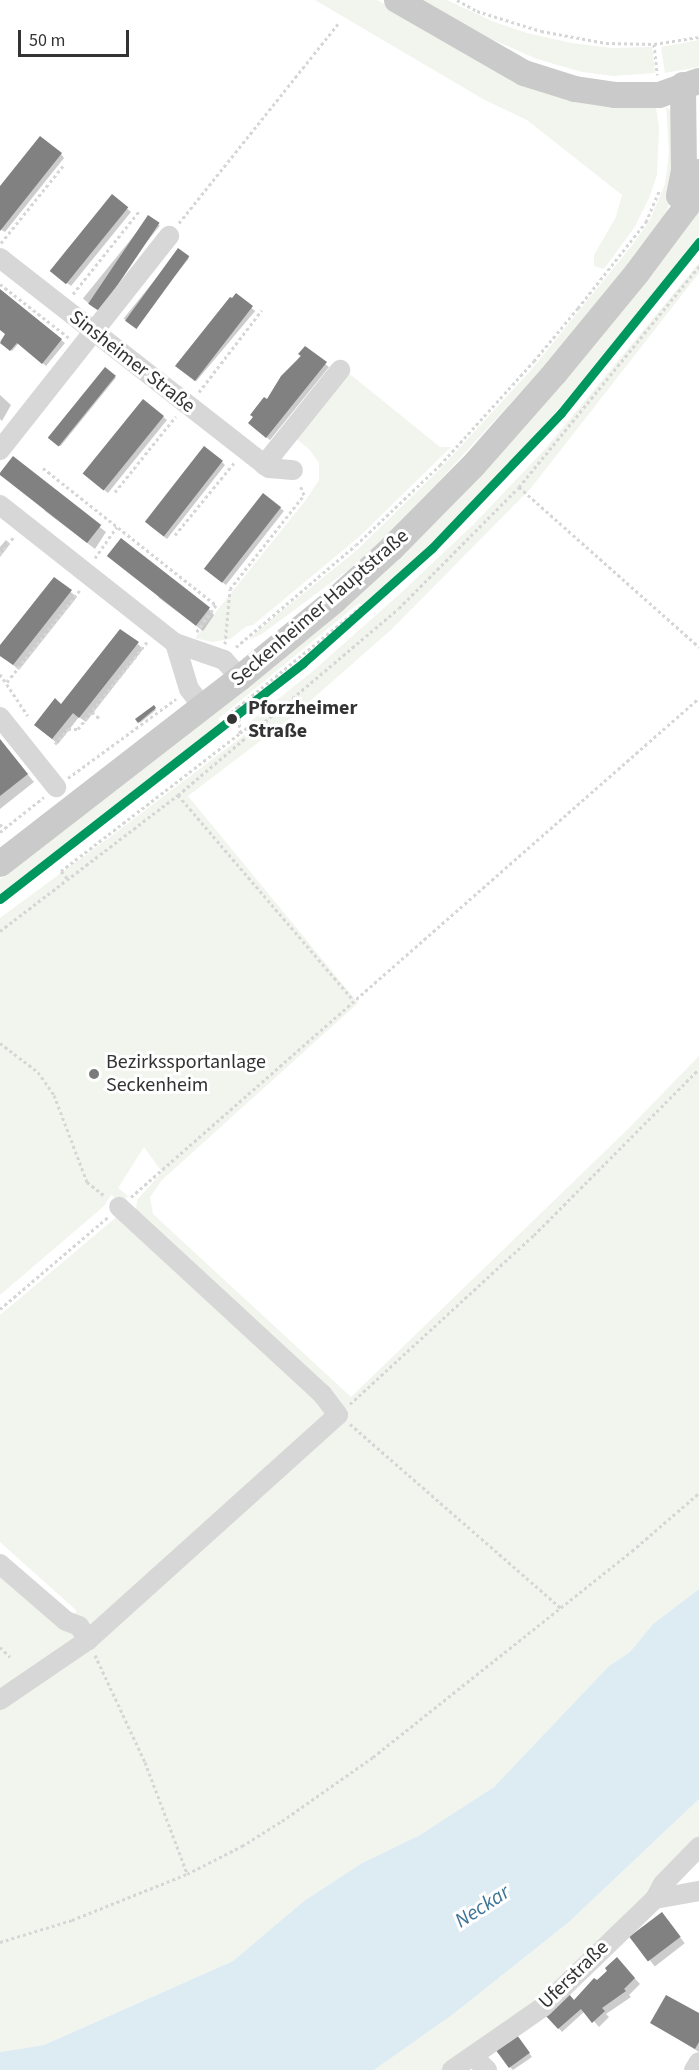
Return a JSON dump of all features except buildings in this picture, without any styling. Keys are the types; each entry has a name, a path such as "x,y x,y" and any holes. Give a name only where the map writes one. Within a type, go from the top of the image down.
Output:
{"main road":[{"path":"397,0 524,73 575,89 615,95 659,95 693,88"},
{"path":"474,45 570,75 615,81 657,81 693,88"},
{"path":"670,228 684,170 693,88"},
{"name":"Seckenheimer Hauptstraße","path":"0,864 196,698 232,669 334,601 392,548 472,466 555,373 637,273 687,206 699,172"}],"street":[{"path":"0,450 169,236"},
{"name":"Sinsheimer Straße","path":"0,258 264,465 269,468 293,470"},
{"path":"264,465 340,370"},
{"path":"0,506 158,629 181,645 232,669"},
{"path":"181,645 196,698"},
{"path":"0,717 56,788"},
{"path":"0,1700 88,1640 339,1415 322,1394 119,1207"},
{"path":"0,1564 66,1622 79,1626 88,1640"},
{"name":"Uferstraße","path":"452,2070 480,2063 543,2007 655,1899 663,1884 699,1847"},
{"path":"655,1899 699,1891"},
{"path":"694,2070 699,2062"}],"path":[{"path":"457,0 477,11 541,32 606,43 654,44 699,37"},
{"path":"169,236 340,21"},
{"path":"654,44 657,81"},
{"path":"0,244 63,166"},
{"path":"232,669 249,633 356,546 448,457 534,361 616,262 645,222 661,181"},
{"path":"62,307 140,210"},
{"path":"0,931 178,795 399,608 519,487 699,266"},
{"path":"0,284 81,348"},
{"path":"175,535 245,450"},
{"path":"44,468 216,605 181,645"},
{"path":"232,669 230,588 304,495 293,470"},
{"path":"519,487 699,647"},
{"path":"0,555 24,524"},
{"path":"6,682 88,574 117,527"},
{"path":"238,707 362,606"},
{"path":"55,744 68,729 78,729 158,629"},
{"path":"0,674 28,716"},
{"path":"0,832 56,788 196,698"},
{"path":"0,1309 699,698"},
{"path":"92,712 100,719"},
{"path":"240,733 252,724 256,730"},
{"path":"67,878 62,871 232,739"},
{"path":"178,795 353,1000"},
{"path":"0,824 4,829"},
{"path":"0,1042 38,1072 54,1095 87,1182 119,1207"},
{"path":"561,1608 339,1415 534,1235 699,1069"},
{"path":"0,1942 72,1920 187,1874 252,1840 355,1770 561,1608 699,1493"},
{"path":"88,1640 145,1762 187,1874"},
{"path":"0,1647 10,1657"}],"shaded area":[{"path":"315,0 377,0 492,66 655,100 659,128 657,175 649,198 634,228 604,269 594,266 594,255 616,217 622,195 527,120 483,99"},
{"path":"418,0 447,0 494,22 527,33 571,43 612,48 652,47 655,73 613,76 582,72 537,59 473,31"},
{"path":"699,40 699,67 665,73 661,47"},
{"path":"666,106 674,115 670,201 665,216 589,317 384,538 348,570 262,634 249,640 357,550 440,469 531,370 633,244 650,220 665,184 669,153"},
{"path":"699,200 699,235 667,276 562,405 506,468 414,561 363,607 359,603 218,719 221,723 0,894 0,879 273,666"},
{"path":"699,263 699,273 531,488 392,629 293,716 188,796 358,1003 162,1180 150,1197 153,1214 351,1397 628,1129 699,1056 699,1589 653,1624 630,1652 609,1666 494,1787 420,1835 362,1863 304,1901 233,1961 44,2045 0,2052 0,1568 71,1617 77,1611 0,1542 0,1315 120,1214 341,1407 136,1211 137,1200 162,1172 144,1147 118,1188 128,1196 122,1202 111,1195 104,1206 0,1295 0,918 256,726 252,720 313,671 402,592 476,522 545,449"},
{"path":"346,371 440,447 451,447 360,536 253,625 247,626 230,639 212,642 195,638 305,501 319,480 319,463 309,449 294,437"},
{"path":"699,1799 699,1841 634,1908 531,2006 442,2070 374,2070 452,2015 569,1922"}],"water":[{"name":"Neckar","path":"699,1589 699,1799 569,1922 452,2015 374,2070 0,2070 0,2052 44,2045 233,1961 304,1901 362,1863 420,1835 494,1787 609,1666 630,1652 653,1624"}],"transit line":[{"path":"0,899 303,663 432,548 561,413 699,242"}],"place":[{"name":"Pforzheimer Straße","path":"232,719"},
{"name":"Bezirkssportanlage Seckenheim","path":"94,1074"}]}
